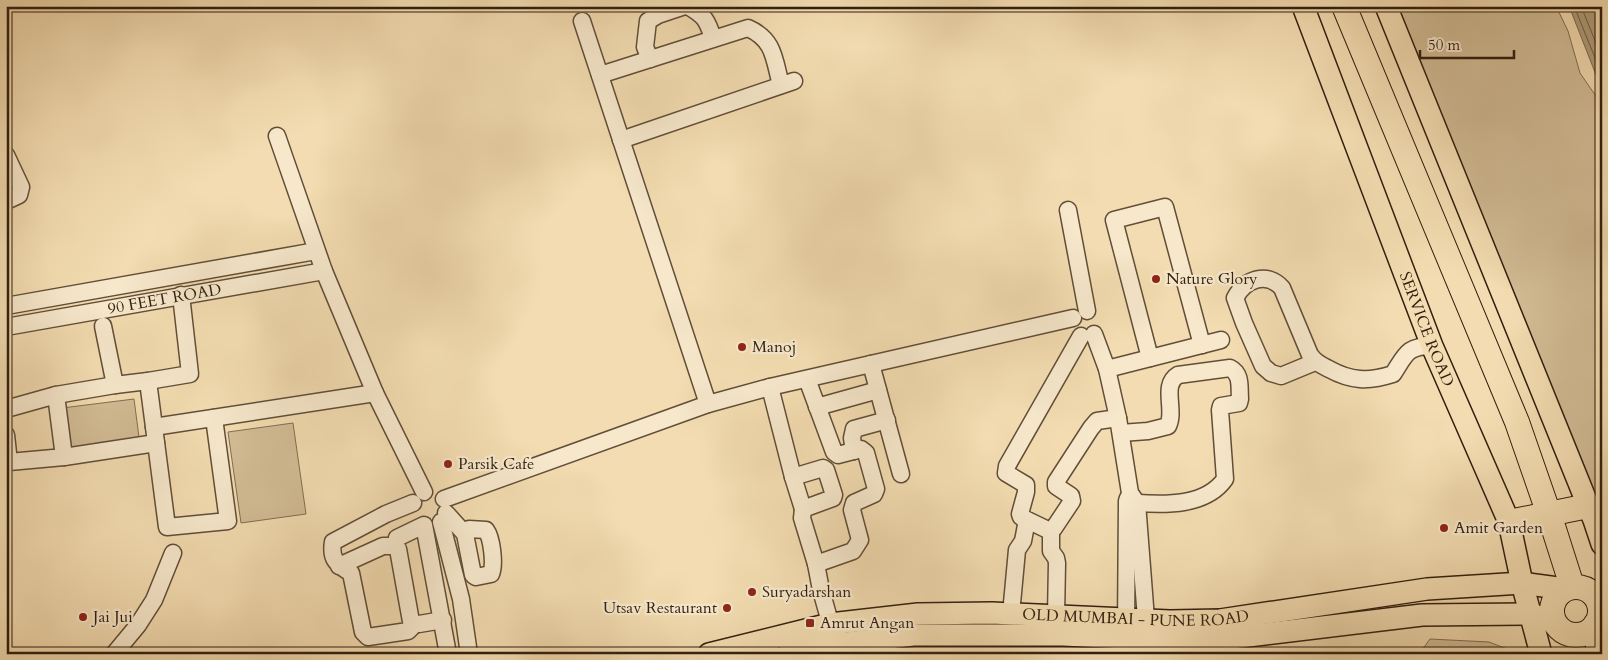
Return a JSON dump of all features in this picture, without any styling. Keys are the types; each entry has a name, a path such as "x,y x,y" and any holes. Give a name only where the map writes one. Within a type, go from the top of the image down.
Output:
{"highway":[{"path":"1344,6 1517,422 1549,514 1568,588"},
{"path":"1509,522 1588,506"},
{"path":"1599,613 1589,631 1563,636 1551,612 1552,603 1556,596 1568,588 1581,587 1590,591 1597,599 1599,613 1599,654"}],"main road":[{"name":"SERVICE ROAD","path":"1303,6 1432,346 1509,522 1522,583 1541,654"},
{"path":"1386,6 1602,544"},
{"name":"OLD MUMBAI - PUNE ROAD","path":"709,654 837,644 913,635 1063,634 1136,628 1170,621 1220,620 1427,589 1522,583 1568,588"},
{"name":"OLD MUMBAI - PUNE ROAD","path":"801,646 830,624 918,614 992,612 1056,616 1223,638 1422,615 1531,614 1563,636"}],"street":[{"path":"650,59 645,47 646,26 648,21 658,15 687,6 697,11 708,21 713,38"},
{"path":"582,21 708,404"},
{"path":"600,75 748,28 768,41 788,83 621,140"},
{"path":"277,136 316,251 419,497"},
{"path":"6,155 21,187 19,195 6,201"},
{"path":"1150,358 1114,220 1156,209 1165,207 1202,345"},
{"path":"1068,210 1080,315"},
{"name":"90 FEET ROAD","path":"6,306 316,251"},
{"path":"211,270 214,290"},
{"name":"90 FEET ROAD","path":"6,327 324,271"},
{"path":"1315,362 1281,376 1271,373 1263,366 1244,323 1236,298 1240,289 1254,279 1263,278 1278,283 1282,288 1310,355 1315,362 1344,377 1371,379 1393,374 1407,352 1418,346 1432,346"},
{"path":"6,409 56,395 190,374 181,296"},
{"path":"1080,315 1072,323 1074,331 1088,335 1107,369 1134,498"},
{"path":"419,497 412,508 414,517 419,523 434,526 444,511 708,404 770,387 1080,315 1094,315 1098,326 1088,335 1007,466 1006,473 1026,485 1021,517 1050,531 1052,530"},
{"path":"103,326 115,385"},
{"path":"1107,369 1221,340"},
{"path":"871,364 901,474"},
{"path":"1056,616 1057,563 1051,551 1052,530 1072,501 1071,496 1056,486 1056,482 1091,428 1097,421 1148,431 1168,426 1171,420 1169,386 1172,378 1178,375 1230,368 1236,371 1239,376 1240,400 1238,403 1224,404 1220,410 1225,479 1220,486 1212,493 1182,503 1153,504 1134,498 1127,501 1136,628"},
{"path":"807,379 834,452 838,455 861,449 866,453 876,489 874,494 854,504 852,510 860,540 853,551 816,564"},
{"path":"148,381 167,527 228,521 214,418"},
{"path":"770,387 804,509 802,518 837,644"},
{"path":"818,406 878,390"},
{"path":"6,435 9,462 64,457 155,435 214,418 375,393"},
{"path":"56,395 64,457"},
{"path":"854,451 852,438 854,429 886,420"},
{"path":"794,477 823,468 826,470 834,495 833,498 804,509"},
{"path":"339,566 382,546 394,546 398,549 412,627 408,631 368,636 363,632 351,573 339,566 331,553 333,542 419,497 435,492 441,496 461,599 469,654"},
{"path":"444,511 465,534"},
{"path":"1012,614 1017,550 1023,542 1027,520"},
{"path":"397,538 424,525"},
{"path":"424,525 448,654"},
{"path":"114,654 138,625 154,600 173,553"},
{"path":"420,627 443,624"}],"shaded area":[{"path":"1396,6 1556,6 1568,31 1580,73 1602,105 1602,508 1594,497"},
{"path":"134,399 140,445 69,455 62,408"},
{"path":"293,423 306,514 241,523 228,432"},
{"path":"1430,639 1489,642 1520,654 1419,654"}],"water":[{"path":"1569,6 1602,6 1602,88 1600,85"}],"place":[{"name":"Nature Glory","path":"1156,279"},
{"name":"Manoj","path":"742,347"},
{"name":"Parsik Cafe","path":"448,464"},
{"name":"Amit Garden","path":"1444,528"},
{"name":"Suryadarshan","path":"752,592"},
{"name":"Utsav Restaurant","path":"727,608"},
{"name":"Jai Jui","path":"83,617"},
{"name":"Amrut Angan","path":"810,623"}]}
